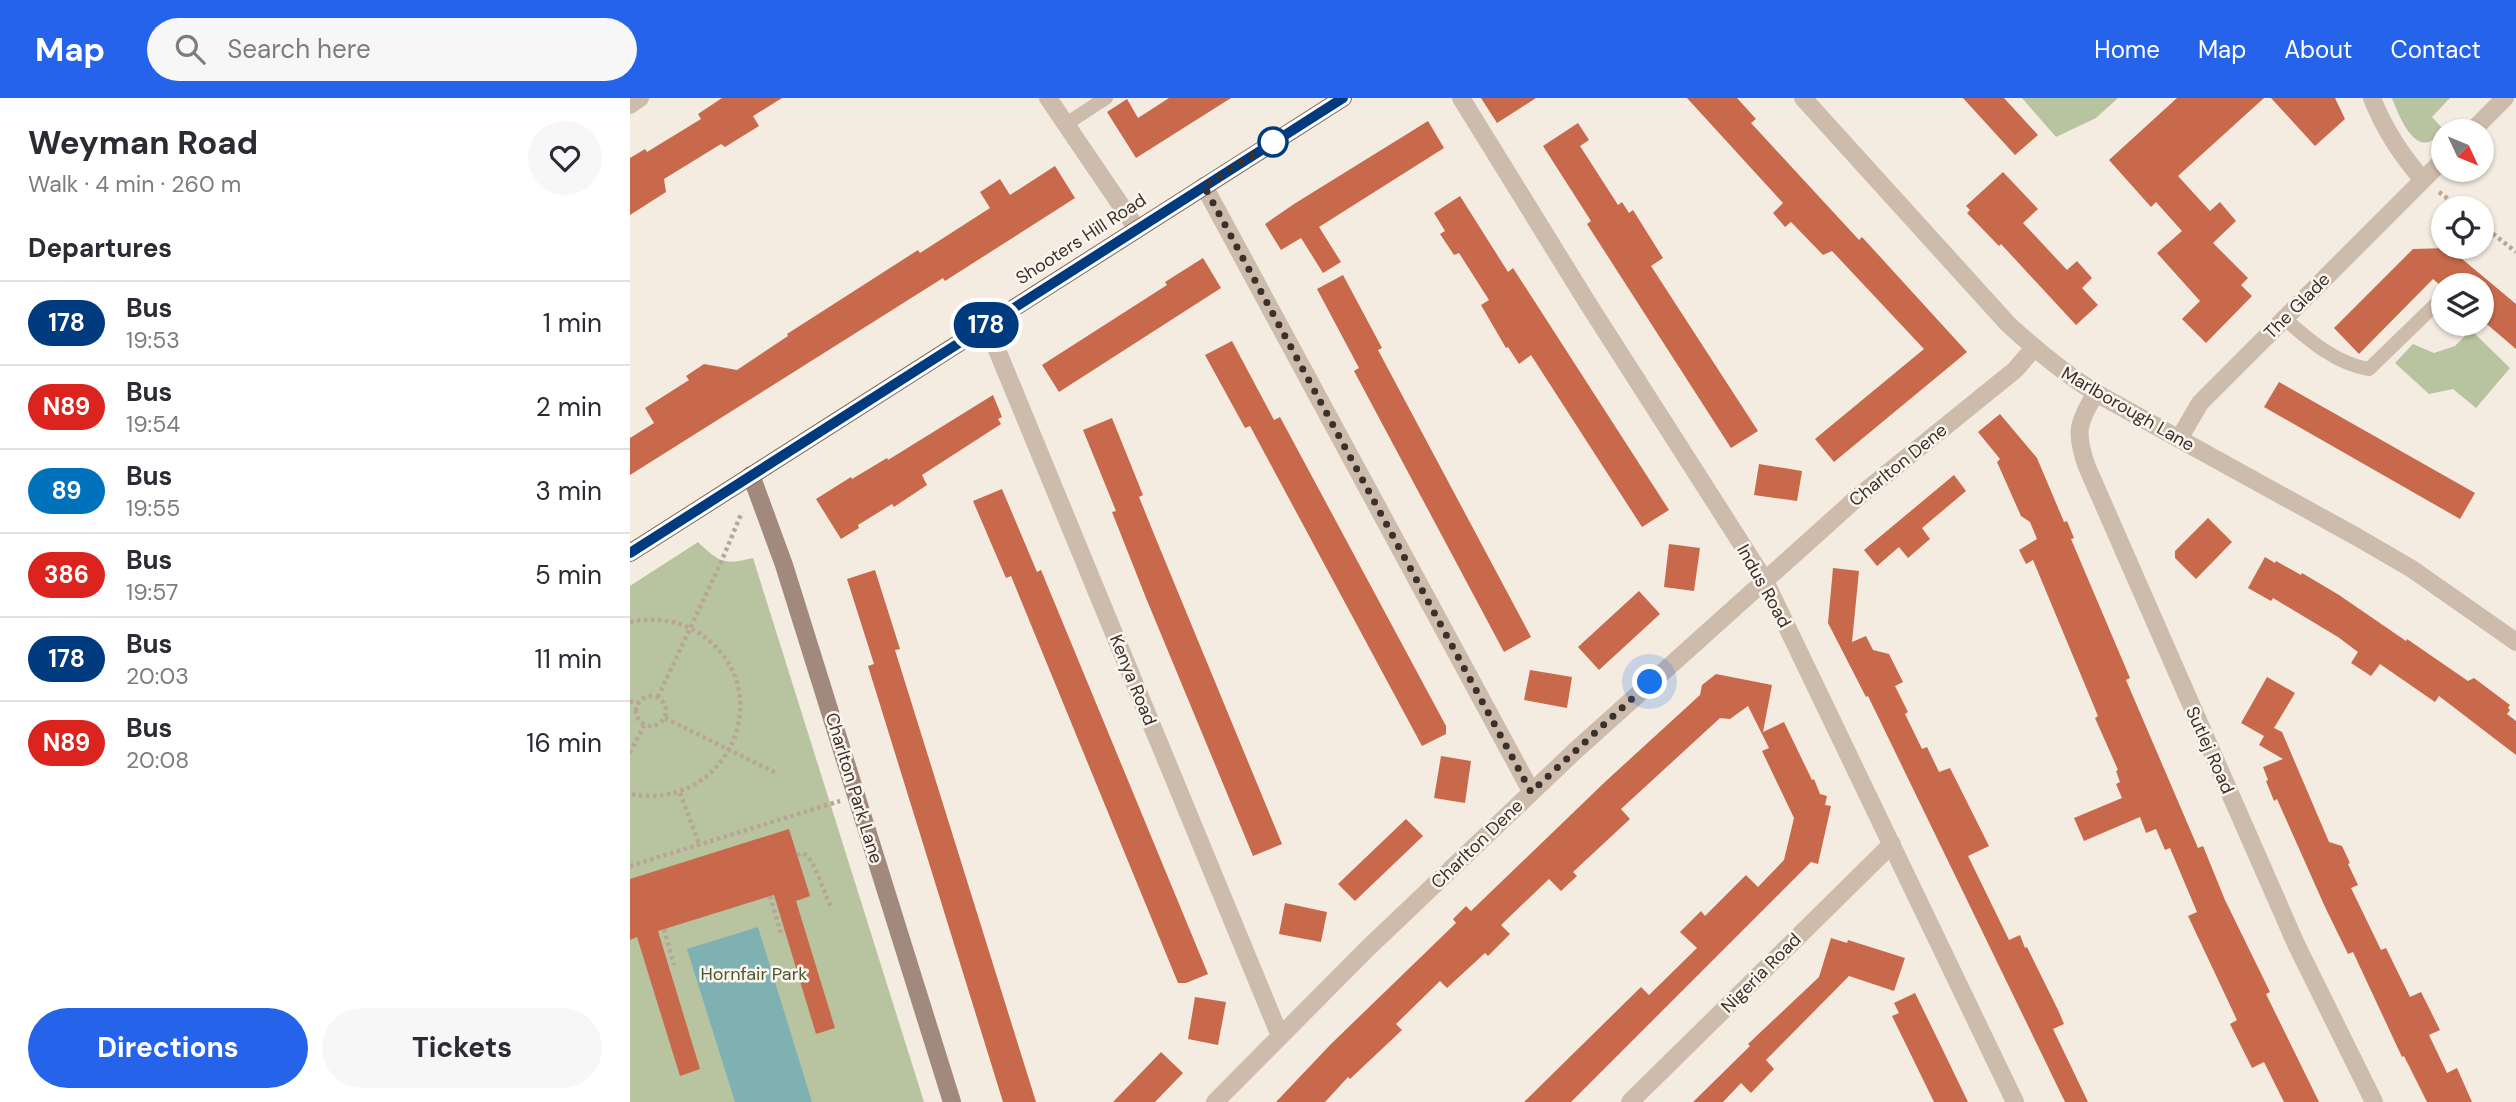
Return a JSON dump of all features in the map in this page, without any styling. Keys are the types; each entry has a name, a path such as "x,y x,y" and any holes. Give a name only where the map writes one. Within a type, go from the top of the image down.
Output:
{"main road":[{"name":"Shooters Hill Road","path":"630,553 1343,98"}],"street":[{"path":"630,105 640,98"},
{"path":"1048,98 1138,229"},
{"name":"Indus Road","path":"1461,98 1587,302 1764,579 2015,1102"},
{"name":"Marlborough Lane","path":"1803,98 1999,313 2034,348 2066,374 2096,394 2401,563 2466,605 2516,642"},
{"path":"2372,98 2403,157 2423,180"},
{"path":"2485,119 2507,98 2516,104"},
{"name":"The Glade","path":"2179,439 2200,403 2431,172"},
{"path":"1204,186 1531,792"},
{"name":"Kenya Road","path":"984,326 995,345 1280,1036"},
{"name":"Charlton Dene","path":"1215,1102 1369,947 1531,792 1764,579 1858,497 2015,370 2034,348"},
{"name":"Sutlej Road","path":"2096,394 2081,419 2080,446 2087,467 2296,944 2374,1102"},
{"name":"Charlton Park Lane","path":"751,475 784,565 951,1102"},
{"name":"Nigeria Road","path":"1630,1102 1892,844"}],"lane":[{"path":"1066,124 1106,98"},
{"path":"2285,319 2311,342 2354,367 2369,369 2431,309"}],"path":[{"path":"2494,234 2516,251"},
{"path":"658,697 740,516"},
{"path":"630,622 675,622 706,638 729,664 736,680 740,714 730,750 710,775 680,793 662,797 630,794"},
{"path":"645,696 658,697 666,705 665,718 657,725 644,724 637,717 637,704 645,696"},
{"path":"630,701 637,704"},
{"path":"665,718 778,774"},
{"path":"630,753 644,724"},
{"path":"680,793 699,844"},
{"path":"630,866 857,795"},
{"path":"797,855 803,853 809,857 831,906"},
{"path":"770,896 781,933"},
{"path":"664,929 674,965"}],"green space":[{"path":"2022,98 2118,98 2096,118 2056,137"},
{"path":"2392,98 2450,98 2432,117 2431,141 2424,143 2406,128"},
{"path":"2465,336 2477,336 2510,368 2476,408 2453,389 2429,394 2395,363 2413,344 2434,353 2455,346"},
{"name":"Hornfair Park","path":"698,542 717,558 729,562 753,558 924,1102 630,1102 630,586"}],"water":[{"path":"758,927 812,1102 735,1102 687,949"}],"building":[{"path":"722,98 782,98 753,116 759,126 725,147 721,144 664,179 666,192 630,215 630,158 645,149 647,152 701,119 698,114"},
{"path":"1169,98 1231,98 1136,158 1107,112 1127,99 1138,118"},
{"path":"1481,98 1536,98 1497,123"},
{"path":"1687,98 1737,98 1756,119 1751,123 1859,240 1862,237 1967,352 1834,462 1815,439 1924,349 1832,251 1823,255 1791,222 1785,227 1773,213 1783,203"},
{"path":"1963,98 2004,98 2038,135 2015,155"},
{"path":"2177,98 2264,98 2178,176 2210,211 2220,202 2236,221 2213,243 2248,278 2241,285 2252,296 2206,343 2182,319 2200,301 2157,253 2182,231 2156,202 2151,207 2109,160"},
{"path":"2271,98 2335,98 2345,119 2315,146"},
{"path":"1428,121 1444,148 1319,227 1341,262 1323,273 1301,238 1281,250 1265,224"},
{"path":"1578,123 1589,140 1580,146 1618,205 1622,202 1629,213 1633,210 1663,258 1651,266 1758,431 1731,448 1587,224 1591,221 1543,146"},
{"path":"1055,166 1075,198 630,475 630,438 654,423 645,408 689,380 686,376 704,364 737,370 788,336 787,334 918,250 920,253 990,208 980,192 1000,179 1010,195"},
{"path":"2003,172 2038,209 2023,223 2067,270 2077,261 2092,278 2082,288 2098,305 2076,325 2001,244 1999,246 1967,213 1970,210 1966,206"},
{"path":"1460,196 1508,272 1513,268 1669,510 1642,527 1531,355 1519,364 1508,347 1506,348 1481,305 1489,300 1459,253 1454,255 1440,234 1445,231 1434,213"},
{"path":"2431,248 2431,259 2462,259 2479,273 2431,273 2431,281 2359,354 2334,328 2413,249"},
{"path":"1203,258 1221,288 1059,392 1042,365 1167,285 1165,282"},
{"path":"1343,275 1382,348 1378,350 1531,637 1504,652 1354,371 1359,368 1317,289"},
{"path":"2494,286 2516,304 2516,349 2494,330"},
{"path":"1232,341 1274,420 1280,417 1446,726 1446,734 1422,746 1250,426 1245,428 1205,355"},
{"path":"2279,382 2475,493 2460,519 2264,407"},
{"path":"993,395 1002,417 998,419 1001,424 922,475 927,485 894,507 892,504 858,525 859,528 841,539 816,499 851,477 852,479 887,458 888,460"},
{"path":"2000,414 2037,458 2064,522 2067,521 2074,538 2071,539 2130,678 2126,680 2198,848 2203,846 2225,900 2270,992 2266,994 2319,1102 2284,1102 2264,1062 2252,1068 2230,1024 2237,1020 2188,916 2197,912 2170,848 2165,850 2156,829 2146,833 2140,817 2084,841 2074,818 2122,798 2116,784 2120,782 2116,771 2118,770 2033,560 2026,564 2019,550 2037,539 2030,522 2021,516 1997,462 2000,459 1978,432"},
{"path":"1112,418 1143,495 1139,497 1282,844 1253,856 1146,598 1112,512 1116,511 1083,430"},
{"path":"1759,464 1802,471 1797,501 1754,495"},
{"path":"1954,475 1966,491 1922,528 1930,539 1908,558 1899,547 1877,566 1864,550"},
{"path":"1002,489 1037,572 1041,570 1208,974 1186,983 1178,983 1011,576 1006,578 973,501"},
{"path":"2208,518 2232,542 2196,579 2175,558 2175,551"},
{"path":"1669,544 1700,548 1694,591 1664,587"},
{"path":"2265,557 2301,575 2302,573 2339,595 2468,681 2474,678 2510,705 2507,714 2516,721 2516,755 2439,696 2435,702 2380,664 2371,676 2351,663 2358,652 2338,637 2273,598 2271,601 2248,588"},
{"path":"1833,568 1859,571 1852,642 1866,636 1873,650 1889,654 1903,682 1895,686 1922,749 1927,747 1939,772 1950,768 1989,846 1968,856 2009,940 2020,935 2059,1012 2064,1024 2053,1029 2088,1102 2065,1102 1868,696 1866,697 1828,623"},
{"path":"875,570 900,649 895,650 1036,1102 1003,1102 868,666 874,664 847,579"},
{"path":"1639,591 1660,614 1599,670 1578,647"},
{"path":"1530,670 1572,677 1567,708 1524,700"},
{"path":"1716,674 1772,685 1763,732 1784,722 1820,794 1827,796 1825,805 1831,806 1818,864 1811,862 1571,1102 1524,1102 1641,987 1649,995 1697,948 1680,932 1701,911 1705,916 1746,875 1758,887 1784,860 1794,818 1762,751 1769,748 1748,706 1730,719 1720,718 1621,809 1630,819 1573,872 1577,876 1561,891 1549,879 1501,925 1510,934 1488,956 1485,953 1447,988 1440,981 1396,1024 1402,1030 1350,1079 1348,1077 1325,1102 1276,1102 1331,1044 1456,923 1453,919 1466,906 1471,911 1700,695 1702,685"},
{"path":"2267,677 2295,693 2274,728 2282,732 2329,842 2342,846 2358,885 2351,888 2381,950 2386,948 2410,997 2421,992 2440,1030 2429,1035 2447,1073 2457,1068 2472,1102 2427,1102 2404,1056 2402,1057 2353,952 2348,954 2325,907 2277,799 2274,801 2266,781 2268,780 2263,767 2283,759 2259,745 2264,736 2241,723"},
{"path":"1441,756 1471,761 1465,803 1434,798"},
{"path":"1406,819 1423,836 1355,901 1338,884"},
{"path":"789,829 810,896 796,901 835,1028 816,1034 774,895 658,931 700,1069 680,1076 637,937 630,940 630,879"},
{"path":"1285,903 1327,912 1321,942 1279,934"},
{"path":"1831,938 1847,943 1848,940 1905,958 1894,991 1849,976 1766,1060 1774,1069 1751,1093 1741,1083 1723,1102 1693,1102 1750,1046 1748,1044 1819,977"},
{"path":"1915,993 1968,1102 1934,1102 1892,1016 1899,1013 1894,1003"},
{"path":"1195,997 1226,1002 1218,1045 1188,1039"},
{"path":"1161,1052 1183,1073 1155,1102 1113,1102"}],"bus line":[{"name":"178","path":"630,553 1343,98"}],"route":[{"path":"1273,142 1204,186 1531,792 1650,682"}]}
